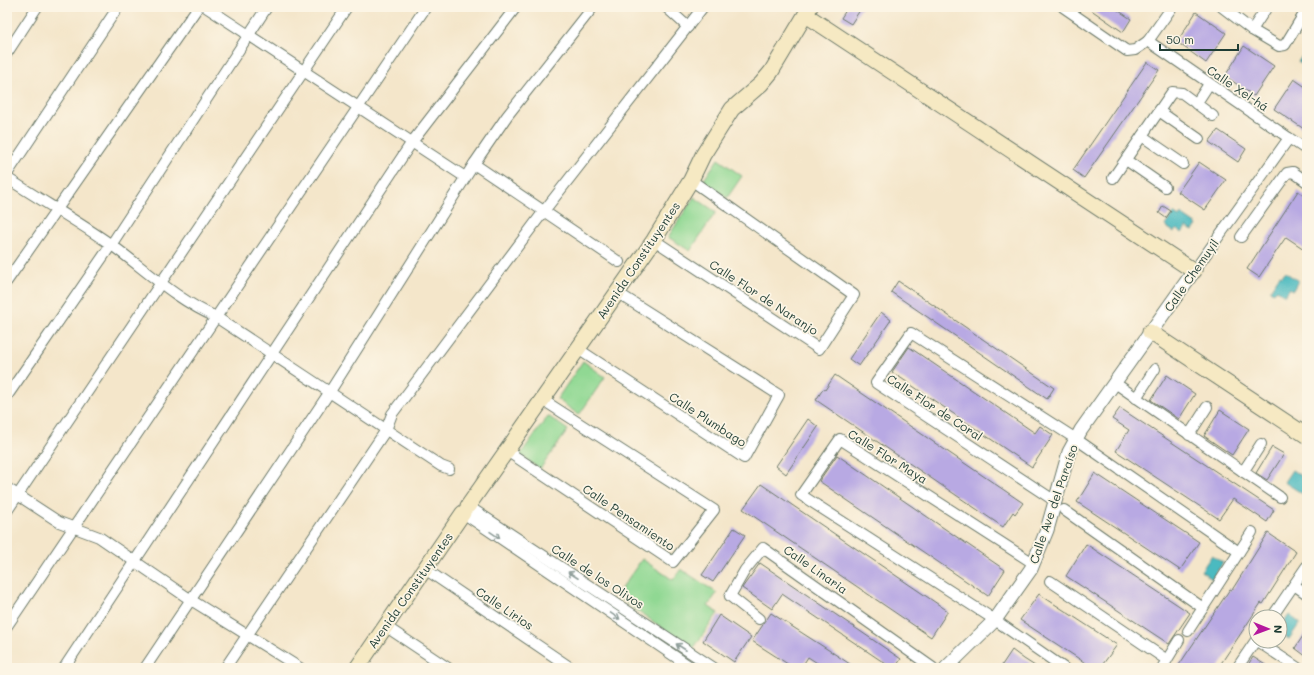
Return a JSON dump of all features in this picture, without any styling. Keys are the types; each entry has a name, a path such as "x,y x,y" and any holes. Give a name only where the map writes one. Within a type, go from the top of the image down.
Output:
{"main road":[{"name":"Avenida Constituyentes","path":"357,668 654,240 691,180 703,155 732,109 761,84 771,72 808,11"},
{"path":"808,11 1194,272"},
{"path":"1150,332 1307,436"}],"street":[{"path":"7,53 38,7"},
{"path":"7,174 118,7"},
{"path":"7,281 198,7"},
{"path":"206,7 465,177"},
{"path":"7,396 111,245 267,7"},
{"path":"7,511 347,7"},
{"path":"7,626 426,7"},
{"path":"64,668 273,355 412,142 516,7"},
{"path":"146,668 329,393 465,177 507,116 593,7"},
{"path":"666,7 688,27"},
{"path":"225,668 386,430 392,414 544,211 703,7"},
{"path":"1063,7 1127,50 1135,50 1148,41 1172,7"},
{"path":"1222,7 1237,11 1252,30 1278,46 1285,45 1307,9"},
{"path":"1252,30 1267,7"},
{"name":"Calle Xel-há","path":"1148,41 1289,138"},
{"path":"1196,104 1209,84"},
{"path":"1113,178 1172,92 1182,93 1213,116"},
{"path":"1159,111 1199,139"},
{"path":"1142,136 1182,164"},
{"path":"1289,138 1307,150"},
{"name":"Calle Chemuyil","path":"1078,434 1289,138"},
{"path":"1126,160 1165,187"},
{"path":"474,164 619,262"},
{"path":"1241,237 1287,173 1293,172 1307,182"},
{"path":"7,178 111,245 149,272 160,284 216,317 329,393 442,466 449,469"},
{"name":"Calle Flor de Naranjo","path":"654,240 820,350 854,295 691,180"},
{"name":"Calle Plumbago","path":"578,349 744,458 779,395 618,292"},
{"name":"Calle Flor de Coral","path":"1059,506 876,383 911,334 1078,434"},
{"path":"1136,398 1155,369"},
{"path":"1115,383 1280,497"},
{"name":"Calle Pensamiento","path":"507,451 673,562 714,510 543,400"},
{"path":"1189,435 1207,407"},
{"path":"1078,434 1239,552"},
{"name":"Calle Ave del Paraíso","path":"946,668 995,620 1033,563 1059,506 1069,452 1078,434"},
{"name":"Calle Flor Maya","path":"995,620 801,495 840,439 1033,563"},
{"path":"1243,472 1260,444"},
{"path":"7,488 59,522 74,529 99,537 191,600 300,668"},
{"path":"1059,506 1203,608"},
{"name":"Calle de los Olivos","path":"466,509 692,668"},
{"name":"Calle de los Olivos","path":"466,509 714,668"},
{"path":"1188,631 1252,532"},
{"name":"Calle Linaria","path":"759,619 730,596 745,570 763,548 933,668"},
{"path":"1278,609 1306,567"},
{"name":"Calle Lirios","path":"425,569 571,668"},
{"path":"1050,581 1164,664 1179,640"},
{"path":"1294,585 1307,594"},
{"path":"995,620 1064,668"},
{"path":"385,626 448,668"},
{"path":"1239,665 1250,649"},
{"path":"1270,649 1298,668"}],"green space":[{"path":"718,159 742,176 727,198 703,181"},
{"path":"694,197 716,212 690,251 668,237"},
{"path":"583,361 605,377 579,415 557,399"},
{"path":"548,416 568,430 540,469 520,455"},
{"path":"642,559 673,580 681,569 717,593 708,606 718,613 693,649 616,596"}],"water":[{"path":"1307,49 1307,63 1305,62 1303,65 1298,62"},
{"path":"1173,213 1179,217 1181,214 1197,225 1193,231 1186,227 1182,233 1177,229 1174,232 1165,226"},
{"path":"1285,272 1298,281 1293,290 1290,288 1285,295 1277,290 1274,293 1270,290 1280,275 1282,276"},
{"path":"1292,470 1307,480 1306,496 1284,482"},
{"path":"1212,555 1223,563 1212,579 1201,571"},
{"path":"1289,615 1300,623 1289,639 1288,638"}],"building":[{"path":"848,7 862,7 851,24 841,18"},
{"path":"1087,7 1113,7 1131,19 1123,32"},
{"path":"1196,12 1226,33 1206,63 1177,42"},
{"path":"1244,46 1274,66 1254,96 1225,76"},
{"path":"1147,62 1159,70 1084,178 1073,170"},
{"path":"1294,79 1307,88 1307,124 1304,129 1274,109"},
{"path":"1218,130 1246,149 1238,162 1209,142"},
{"path":"1199,162 1226,180 1205,210 1178,192"},
{"path":"1298,191 1307,197 1307,251 1286,237 1259,277 1247,269"},
{"path":"1163,206 1171,211 1166,218 1159,213"},
{"path":"898,281 1054,388 1047,399 891,292"},
{"path":"881,312 891,320 859,366 849,359"},
{"path":"909,347 1035,433 1040,426 1053,435 1032,467 892,372"},
{"path":"835,375 1023,503 1015,514 1013,512 1003,527 816,400"},
{"path":"1167,375 1195,394 1179,419 1151,400"},
{"path":"1120,408 1274,510 1267,522 1233,499 1219,519 1116,451 1129,430 1112,419"},
{"path":"1220,410 1249,429 1232,455 1204,436"},
{"path":"808,419 818,427 786,474 776,466"},
{"path":"1272,447 1284,454 1267,480 1256,473"},
{"path":"837,455 1005,570 988,596 819,481"},
{"path":"1095,473 1199,542 1180,570 1077,502"},
{"path":"761,484 948,611 931,637 743,509"},
{"path":"734,528 745,535 713,582 702,575"},
{"path":"1268,533 1296,552 1263,604 1261,603 1257,609 1248,609 1248,623 1218,668 1177,668 1230,589 1232,590"},
{"path":"1086,544 1190,613 1169,644 1066,576"},
{"path":"760,563 901,659 895,668 892,668 782,594 772,609 742,588"},
{"path":"1039,594 1117,645 1100,668 1093,668 1020,620"},
{"path":"771,613 856,668 825,668 808,657 801,668 794,668 752,641"},
{"path":"719,615 751,637 734,662 703,641"},
{"path":"1307,630 1307,657 1295,648"},
{"path":"1012,650 1024,659 1038,668 1000,668"},
{"path":"1253,657 1270,668 1246,668"}]}
